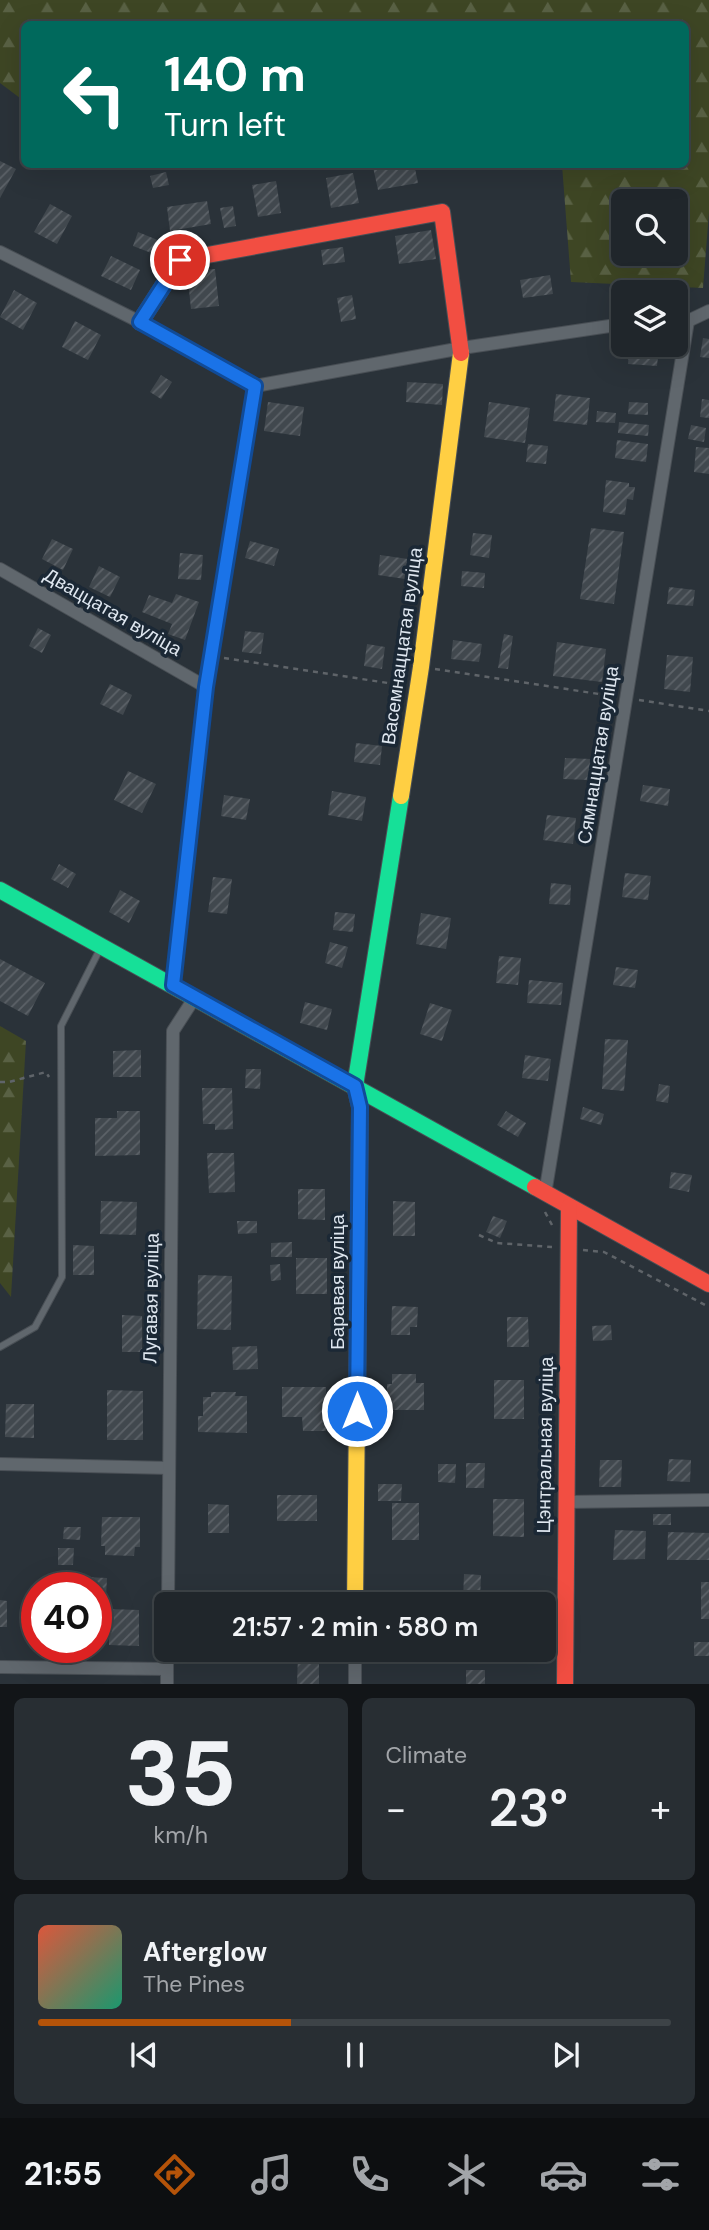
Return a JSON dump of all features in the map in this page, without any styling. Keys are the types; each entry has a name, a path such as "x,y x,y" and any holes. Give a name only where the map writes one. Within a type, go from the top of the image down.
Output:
{"street":[{"name":"Васемнаццатая вуліца","path":"140,322 180,260 442,212 462,348 418,688 355,1086"},
{"path":"0,252 140,322 255,386 462,348 611,326"},
{"path":"688,319 709,311"},
{"name":"Сямнаццатая вуліца","path":"545,1194 627,699 677,357"},
{"path":"173,985 206,687 255,386"},
{"name":"Дваццатая вуліца","path":"0,569 206,687"},
{"path":"0,890 709,1284"},
{"name":"Лугавая вуліца","path":"168,1592 173,1031 195,997"},
{"name":"Баравая вуліца","path":"355,1086 360,1107 355,1592"},
{"name":"Цэнтральная вуліца","path":"565,1684 569,1208"},
{"path":"0,1464 169,1468"},
{"path":"565,1502 709,1500"},
{"path":"167,1662 167,1684"},
{"path":"355,1662 355,1684"},
{"path":"0,1667 167,1669"}],"lane":[{"path":"0,1347 35,1327 62,1277 61,1026 102,945"}],"path":[{"path":"212,656 418,688"},
{"path":"421,667 709,711"},
{"path":"0,1083 46,1072 61,1098"},
{"path":"479,1235 497,1243 604,1252 709,1307"}],"green space":[{"path":"0,0 709,0 709,212 703,288 688,287 688,280 611,280 611,284 571,282 562,168 689,168 689,21 21,21 21,99 0,83"},
{"path":"0,1026 26,1041 11,1297 0,1283"}],"building":[{"path":"0,161 16,169 0,198"},
{"path":"373,168 415,168 418,183 378,190"},
{"path":"166,172 169,185 153,188 150,176"},
{"path":"353,173 359,203 331,208 326,178"},
{"path":"276,181 281,213 258,217 252,185"},
{"path":"207,201 211,224 170,231 167,207"},
{"path":"50,204 72,216 57,244 34,232"},
{"path":"233,206 236,226 224,228 220,208"},
{"path":"431,230 436,259 399,264 395,236"},
{"path":"138,232 160,241 154,254 133,246"},
{"path":"343,247 345,262 323,265 321,250"},
{"path":"111,256 140,270 131,290 101,276"},
{"path":"215,269 219,306 191,309 187,271"},
{"path":"550,275 553,294 523,298 520,280"},
{"path":"14,290 37,303 23,330 0,317"},
{"path":"352,295 356,319 341,322 337,298"},
{"path":"75,321 101,335 88,360 62,347"},
{"path":"703,338 709,339 709,358 700,357"},
{"path":"629,357 658,357 657,366 628,364"},
{"path":"161,375 172,382 161,399 150,392"},
{"path":"407,382 443,384 442,405 406,402"},
{"path":"556,394 590,398 587,425 553,421"},
{"path":"702,399 709,400 709,418 700,417"},
{"path":"268,402 304,407 300,436 264,431"},
{"path":"489,402 530,408 525,443 484,437"},
{"path":"629,402 648,403 648,415 628,414"},
{"path":"597,411 616,413 615,423 596,422"},
{"path":"619,422 649,425 648,436 618,433"},
{"path":"691,425 706,428 704,442 688,439"},
{"path":"617,440 648,444 646,462 615,458"},
{"path":"528,444 548,446 546,464 526,462"},
{"path":"696,447 709,448 709,474 694,472"},
{"path":"606,480 629,483 629,487 635,487 633,500 627,499 625,515 603,512"},
{"path":"591,528 624,532 614,604 580,599"},
{"path":"473,533 492,535 489,558 470,555"},
{"path":"52,539 73,549 63,570 42,559"},
{"path":"250,541 279,549 274,566 245,558"},
{"path":"180,553 203,555 201,580 178,579"},
{"path":"380,555 415,560 412,580 378,575"},
{"path":"99,566 120,577 110,597 89,587"},
{"path":"462,571 485,573 484,588 461,586"},
{"path":"669,587 695,590 693,606 667,604"},
{"path":"176,594 199,602 185,640 168,634 172,624 142,612 149,595 172,603"},
{"path":"38,628 51,635 42,653 29,646"},
{"path":"245,631 264,633 261,654 242,652"},
{"path":"504,634 513,636 508,669 498,668"},
{"path":"453,640 482,644 479,662 451,659"},
{"path":"557,642 606,649 602,682 553,676"},
{"path":"367,644 385,647 382,669 364,666"},
{"path":"667,655 693,657 690,692 664,689"},
{"path":"110,684 132,695 123,715 100,704"},
{"path":"356,743 382,746 380,765 354,762"},
{"path":"565,758 591,759 589,780 563,779"},
{"path":"128,771 156,784 142,813 114,800"},
{"path":"643,785 670,789 668,806 640,801"},
{"path":"332,791 366,797 362,821 328,815"},
{"path":"224,795 250,799 246,820 221,816"},
{"path":"547,815 576,818 573,844 543,840"},
{"path":"59,864 76,874 68,888 51,879"},
{"path":"625,873 651,876 648,900 622,897"},
{"path":"213,877 232,879 227,914 208,912"},
{"path":"551,883 571,885 570,905 549,904"},
{"path":"120,890 140,901 129,923 109,912"},
{"path":"335,912 355,914 353,932 333,930"},
{"path":"421,913 451,918 446,949 416,944"},
{"path":"330,942 348,947 342,968 325,963"},
{"path":"499,956 521,958 518,985 496,983"},
{"path":"0,959 45,983 28,1016 0,1001"},
{"path":"616,967 638,970 635,988 613,985"},
{"path":"529,980 563,983 561,1005 527,1003"},
{"path":"305,1002 332,1009 327,1030 300,1023"},
{"path":"430,1003 452,1010 442,1041 420,1034"},
{"path":"605,1039 628,1040 624,1091 602,1089"},
{"path":"141,1050 141,1077 113,1077 113,1051"},
{"path":"525,1055 551,1059 548,1081 522,1078"},
{"path":"246,1069 261,1069 260,1089 245,1088"},
{"path":"659,1084 670,1086 668,1103 656,1101"},
{"path":"202,1088 232,1088 233,1129 215,1130 215,1124 203,1124"},
{"path":"583,1107 604,1114 601,1125 580,1119"},
{"path":"117,1111 140,1111 140,1155 95,1156 95,1118 117,1118"},
{"path":"506,1111 526,1123 518,1137 497,1125"},
{"path":"207,1153 234,1153 235,1192 209,1193"},
{"path":"671,1172 692,1175 689,1192 669,1188"},
{"path":"298,1189 325,1189 325,1220 298,1219"},
{"path":"101,1201 137,1202 136,1235 100,1234"},
{"path":"393,1201 415,1202 415,1236 393,1236"},
{"path":"493,1216 507,1221 500,1238 486,1232"},
{"path":"237,1221 257,1221 257,1233 238,1234"},
{"path":"292,1242 292,1257 271,1257 271,1243"},
{"path":"73,1245 94,1246 94,1275 73,1275"},
{"path":"296,1258 327,1258 327,1294 296,1294"},
{"path":"280,1264 281,1280 271,1281 270,1265"},
{"path":"198,1275 232,1276 231,1330 197,1329"},
{"path":"392,1306 418,1307 417,1327 410,1327 410,1335 391,1335"},
{"path":"122,1315 142,1316 142,1352 122,1352"},
{"path":"507,1317 528,1317 529,1347 507,1347"},
{"path":"611,1325 612,1340 593,1341 592,1326"},
{"path":"257,1346 258,1369 233,1370 232,1347"},
{"path":"392,1374 416,1374 416,1383 424,1383 424,1410 387,1410 387,1384 392,1384"},
{"path":"494,1380 524,1380 524,1419 494,1419"},
{"path":"282,1387 326,1387 326,1431 303,1431 302,1417 282,1417"},
{"path":"107,1390 143,1391 143,1440 107,1440"},
{"path":"211,1392 236,1392 235,1396 247,1396 247,1433 198,1432 198,1416 203,1416 203,1397 211,1397"},
{"path":"6,1404 34,1404 34,1438 5,1437"},
{"path":"669,1459 691,1460 690,1482 667,1481"},
{"path":"600,1460 622,1460 621,1487 599,1487"},
{"path":"466,1463 485,1463 484,1488 466,1488"},
{"path":"438,1464 456,1464 455,1483 438,1482"},
{"path":"378,1484 402,1484 401,1501 378,1501"},
{"path":"277,1495 317,1495 317,1521 277,1521"},
{"path":"493,1499 524,1499 524,1537 493,1536"},
{"path":"392,1503 419,1503 419,1540 392,1540"},
{"path":"208,1504 229,1505 229,1533 208,1533"},
{"path":"653,1514 671,1514 671,1525 653,1525"},
{"path":"102,1517 140,1517 140,1547 135,1547 134,1556 105,1555 105,1546 101,1546"},
{"path":"64,1527 81,1527 80,1540 63,1539"},
{"path":"615,1530 646,1531 645,1559 613,1560"},
{"path":"668,1532 709,1533 709,1560 667,1560"},
{"path":"58,1548 74,1548 73,1565 58,1565"},
{"path":"464,1574 481,1575 480,1592 463,1592"},
{"path":"701,1582 709,1582 709,1619 701,1619"},
{"path":"0,1600 7,1601 7,1627 0,1627"},
{"path":"112,1609 139,1610 139,1646 112,1645"},
{"path":"694,1642 709,1642 709,1656 694,1656"},
{"path":"298,1662 319,1662 319,1684 297,1684"},
{"path":"466,1670 485,1670 485,1684 466,1684"}],"traffic: fast":[{"path":"358,1307 360,1107 355,1086 401,796"},
{"path":"0,890 535,1187"}],"traffic: slow":[{"path":"401,796 421,667 461,353"},
{"path":"355,1592 358,1307"}],"traffic: jam":[{"path":"140,322 180,260 442,212 461,353"},
{"path":"535,1187 709,1284"},
{"path":"565,1684 569,1207"}],"route":[{"path":"180,260 140,322 255,386 206,687 173,985 355,1086 360,1107 357,1411"}]}
